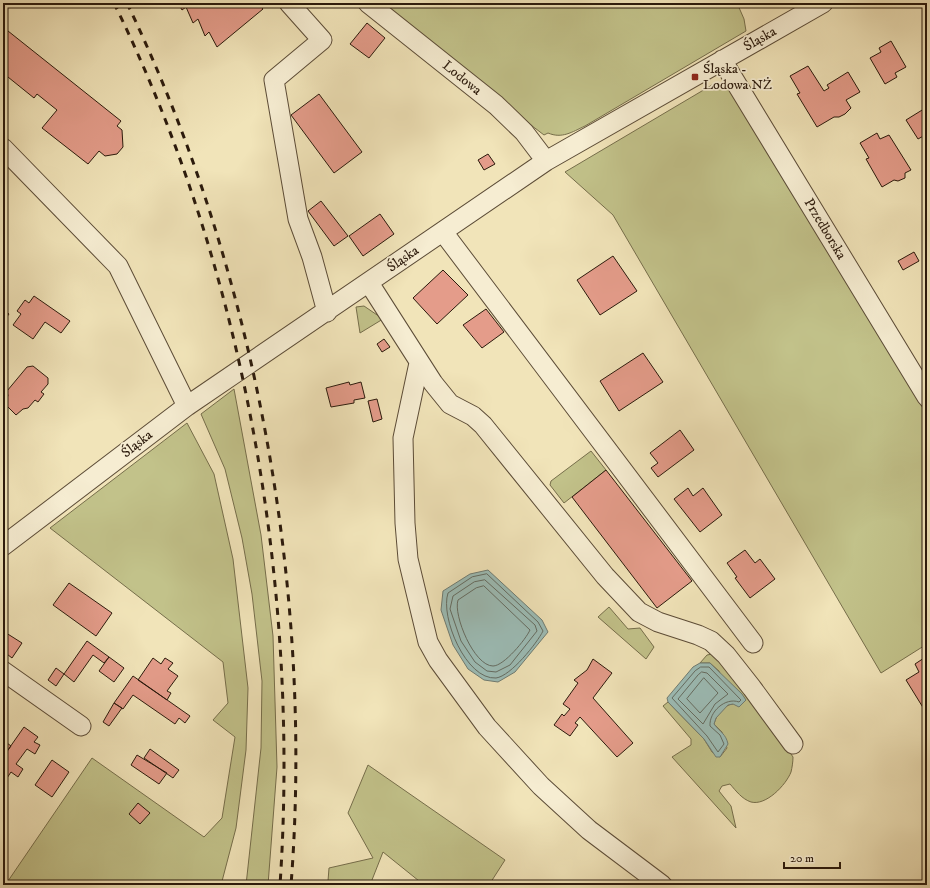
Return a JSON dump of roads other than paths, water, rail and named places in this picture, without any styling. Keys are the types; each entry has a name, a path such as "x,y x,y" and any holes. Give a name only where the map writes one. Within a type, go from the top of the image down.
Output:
{"street":[{"path":"289,3 322,40 274,80 298,219 312,257 327,312"},
{"name":"Lodowa","path":"368,3 496,105 524,132 546,161"},
{"name":"Śląska","path":"3,546 187,406 327,312 546,161 819,4"},
{"name":"Przedborska","path":"722,60 927,397"},
{"path":"3,148 118,266 187,406"},
{"path":"443,232 753,643"},
{"path":"369,283 433,383 450,404 473,416 483,425 605,576 640,612 658,622 698,634 711,641 726,655 793,744"},
{"path":"419,363 403,438 404,523 408,559 428,642 438,660 487,727 541,786 589,830 662,885"},
{"path":"3,671 81,726"}],"water":[{"path":"488,570 542,620 548,632 515,672 498,682 484,680 468,669 453,645 441,610 443,591 470,574"},
{"path":"700,663 710,663 742,694 746,700 739,707 733,704 728,705 716,718 714,724 724,735 728,744 720,757 716,757 704,739 668,702 667,698 693,667"}],"railway":[{"path":"114,3 160,105 198,212 229,321 254,433 271,546 281,660 284,773 280,885"},
{"path":"127,3 172,105 210,212 241,322 266,434 283,547 293,660 296,773 291,885"}],"place":[{"name":"Śląska - Lodowa NŻ","path":"695,77"}]}
